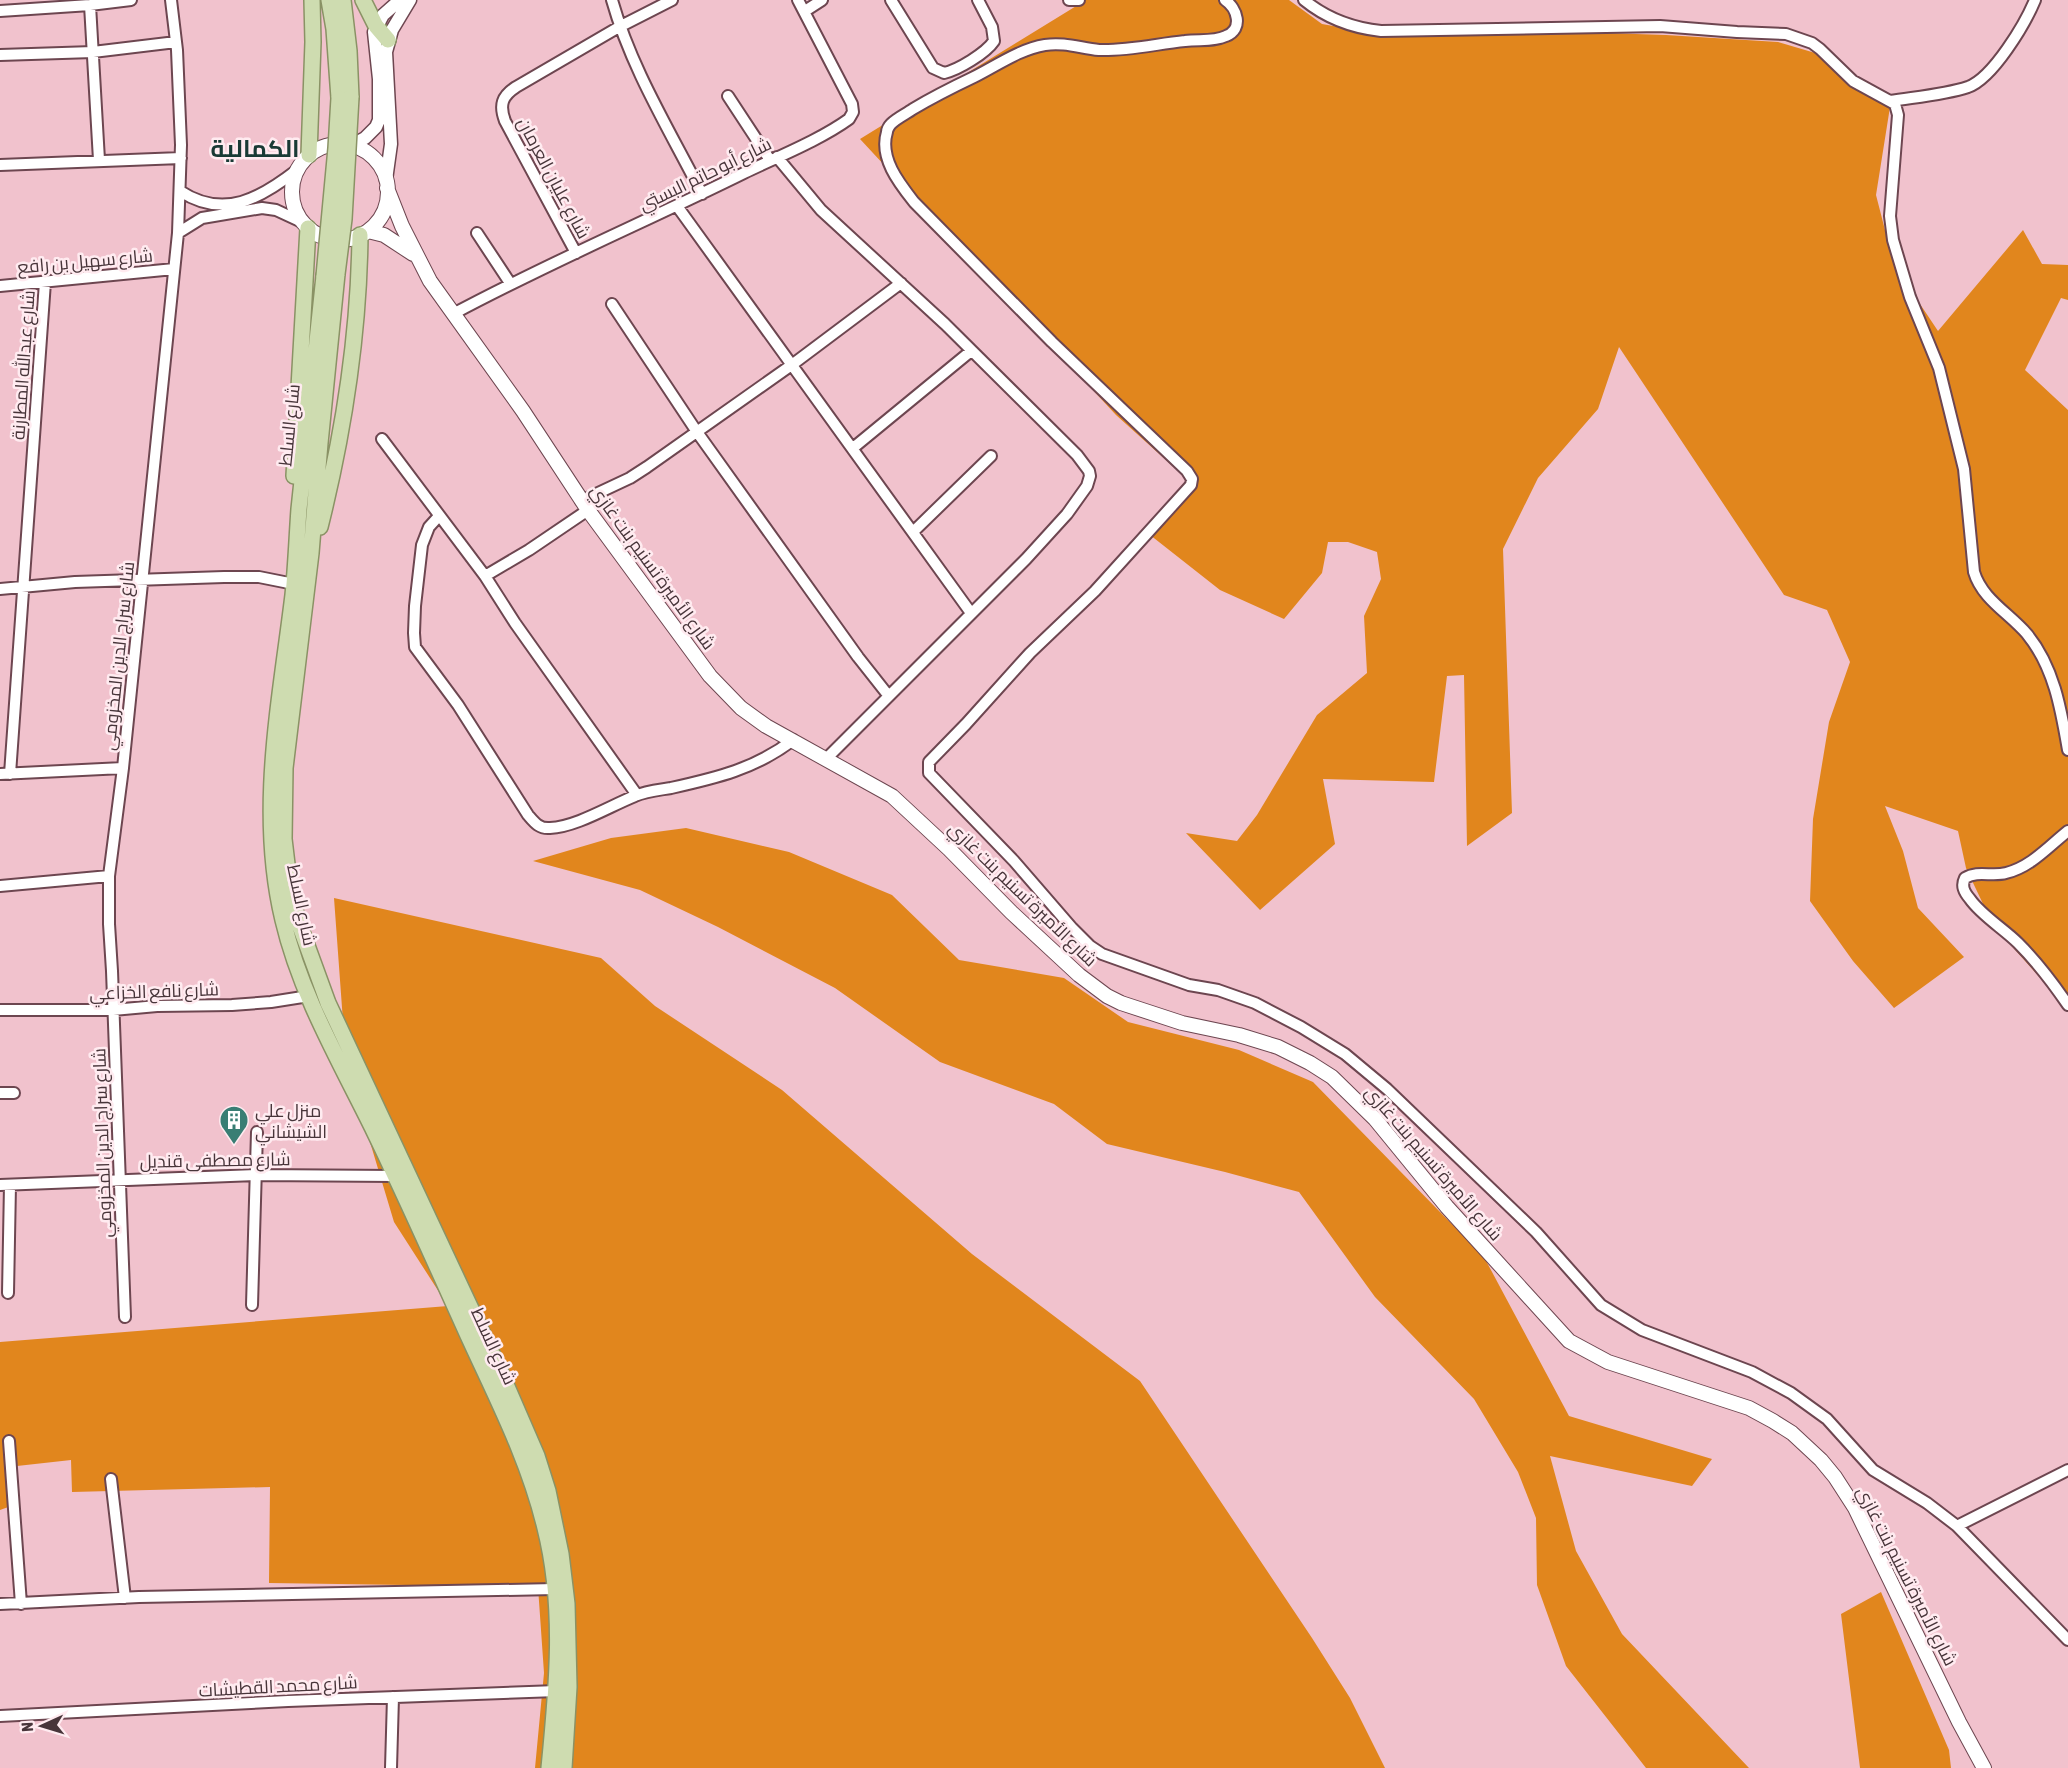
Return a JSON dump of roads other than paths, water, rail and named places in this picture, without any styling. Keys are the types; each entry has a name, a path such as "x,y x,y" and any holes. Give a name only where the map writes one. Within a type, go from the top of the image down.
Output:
{"main road":[{"path":"309,155 314,42 312,0"},
{"name":"شارع السلط","path":"328,0 345,98"},
{"name":"شارع السلط","path":"343,0 349,51 345,98 336,148 331,275 320,443 311,553 285,768 284,839 289,881 297,918 328,1003 502,1375 537,1456 548,1491 561,1554 567,1604 569,1687 564,1768"},
{"path":"363,0 376,26 388,40"},
{"path":"337,144 352,145 367,152 379,164 387,184 386,205 381,215 364,233 347,239 333,239 320,235 306,225 295,207 292,192 297,170 309,155 322,147 337,144"},
{"name":"شارع الأميرة تسنيم بنت غازي","path":"387,184 402,226 430,281 523,411 585,506 710,676 741,708 766,726 871,783 906,807 1011,912 1079,975 1107,996 1121,1003 1182,1023 1239,1035 1278,1047 1332,1077 1375,1119 1447,1207 1569,1341 1608,1362 1749,1408 1773,1421 1808,1447 1835,1477 1855,1508 1959,1722 1984,1768"},
{"path":"297,536 293,496 306,225"},
{"path":"311,553 325,508 343,422 351,367 364,233"},
{"name":"شارع الأميرة تسنيم بنت غازي","path":"364,233 384,235 395,240 419,259"},
{"name":"شارع السلط","path":"331,275 297,536 294,584 272,757 269,811 277,894 288,939 309,996 396,1176 519,1446 545,1527 555,1589 559,1646 549,1768"}],"street":[{"path":"0,11 131,0"},
{"name":"شارع سراج الدين المخزومي","path":"125,1317 112,1010 109,876 123,768 178,233 181,158 176,42 171,0"},
{"path":"352,145 369,135 379,120 379,79 374,32 383,15 400,0"},
{"path":"387,184 391,144 386,52 388,40 398,18 410,0"},
{"path":"612,0 620,27 648,89 702,194"},
{"name":"شارع عليان العرمان","path":"576,254 505,121 502,100 505,94 516,87 672,0"},
{"name":"شارع أبو حاتم البستي","path":"453,314 510,283 576,254 773,159 843,123 852,115 852,104 798,0"},
{"path":"805,11 822,0"},
{"path":"891,0 933,68 944,73 966,63 994,41 992,27 978,0"},
{"path":"1070,0 1079,0"},
{"path":"1225,0 1235,10 1237,20 1233,31 1226,36 1212,40 1188,40 1112,50 1065,43 1039,46 948,89 899,117 889,126 886,133 889,164 914,202 1036,326 1187,471 1192,479 1191,485 1095,591 1030,653 966,724 937,752 929,762 929,773 1014,861 1072,928 1090,945 1102,954 1189,985 1218,990 1255,1003 1345,1054 1387,1089 1536,1232 1601,1305 1642,1330 1752,1372 1791,1393 1827,1419 1873,1470 1927,1503 1957,1526 2068,1640"},
{"path":"1304,0 1325,15 1361,28 1381,31 1436,32 1660,26 1786,34 1820,49 1853,81 1895,104 1898,115 1890,216 1893,240 1910,297 1939,368 1964,469 1974,572 1983,592 2025,632 2034,644 2051,675 2068,750"},
{"path":"1890,101 1968,87 1982,80 2014,37 2035,0"},
{"path":"90,5 99,160"},
{"path":"0,55 93,52 176,42"},
{"path":"728,96 773,159 821,210 901,283 1077,455 1090,476 1087,486 1067,514 826,759"},
{"path":"0,165 181,158"},
{"path":"178,233 202,218 261,194 297,170"},
{"path":"180,191 202,203 231,208 268,208 306,225"},
{"path":"677,206 914,531 971,613"},
{"path":"477,233 510,283"},
{"name":"شارع سهيل بن رافع","path":"0,286 174,269"},
{"name":"شارع عبدالله المطارنة","path":"5,774 23,586 45,282"},
{"path":"485,576 529,550 585,506 697,432 901,283"},
{"path":"612,304 697,432 858,657 888,695"},
{"path":"853,448 971,351"},
{"path":"382,439 485,576 637,795"},
{"path":"914,531 991,456"},
{"path":"439,516 429,527 422,545 414,633 415,647 458,705 528,815 543,828 561,827 609,809 637,795 738,771 775,754 793,740"},
{"path":"0,589 142,579 259,577 294,584"},
{"path":"5,774 123,768"},
{"path":"2068,831 2043,854 2017,869 2006,874 1976,874 1965,878 1963,883 1970,900 2018,942 2068,1005"},
{"path":"0,886 109,876"},
{"name":"شارع نافع الخزاعي","path":"0,1010 112,1010 157,1006 232,1005 309,996"},
{"path":"0,1093 14,1093"},
{"path":"252,1305 257,1132"},
{"name":"شارع مصطفى قنديل","path":"5,1185 256,1174 396,1176"},
{"path":"5,1185 8,1293"},
{"path":"9,1441 21,1604"},
{"path":"1957,1526 2068,1470"},
{"path":"111,1479 125,1598"},
{"path":"0,1604 125,1598 555,1589"},
{"name":"شارع محمد القطيشات","path":"0,1716 557,1691"},
{"path":"391,1768 393,1697"}],"place":[{"name":"منزل علي الشيشاني","path":"234,1146"}],"district":[{"name":"الكمالية","path":"255,148"}]}
